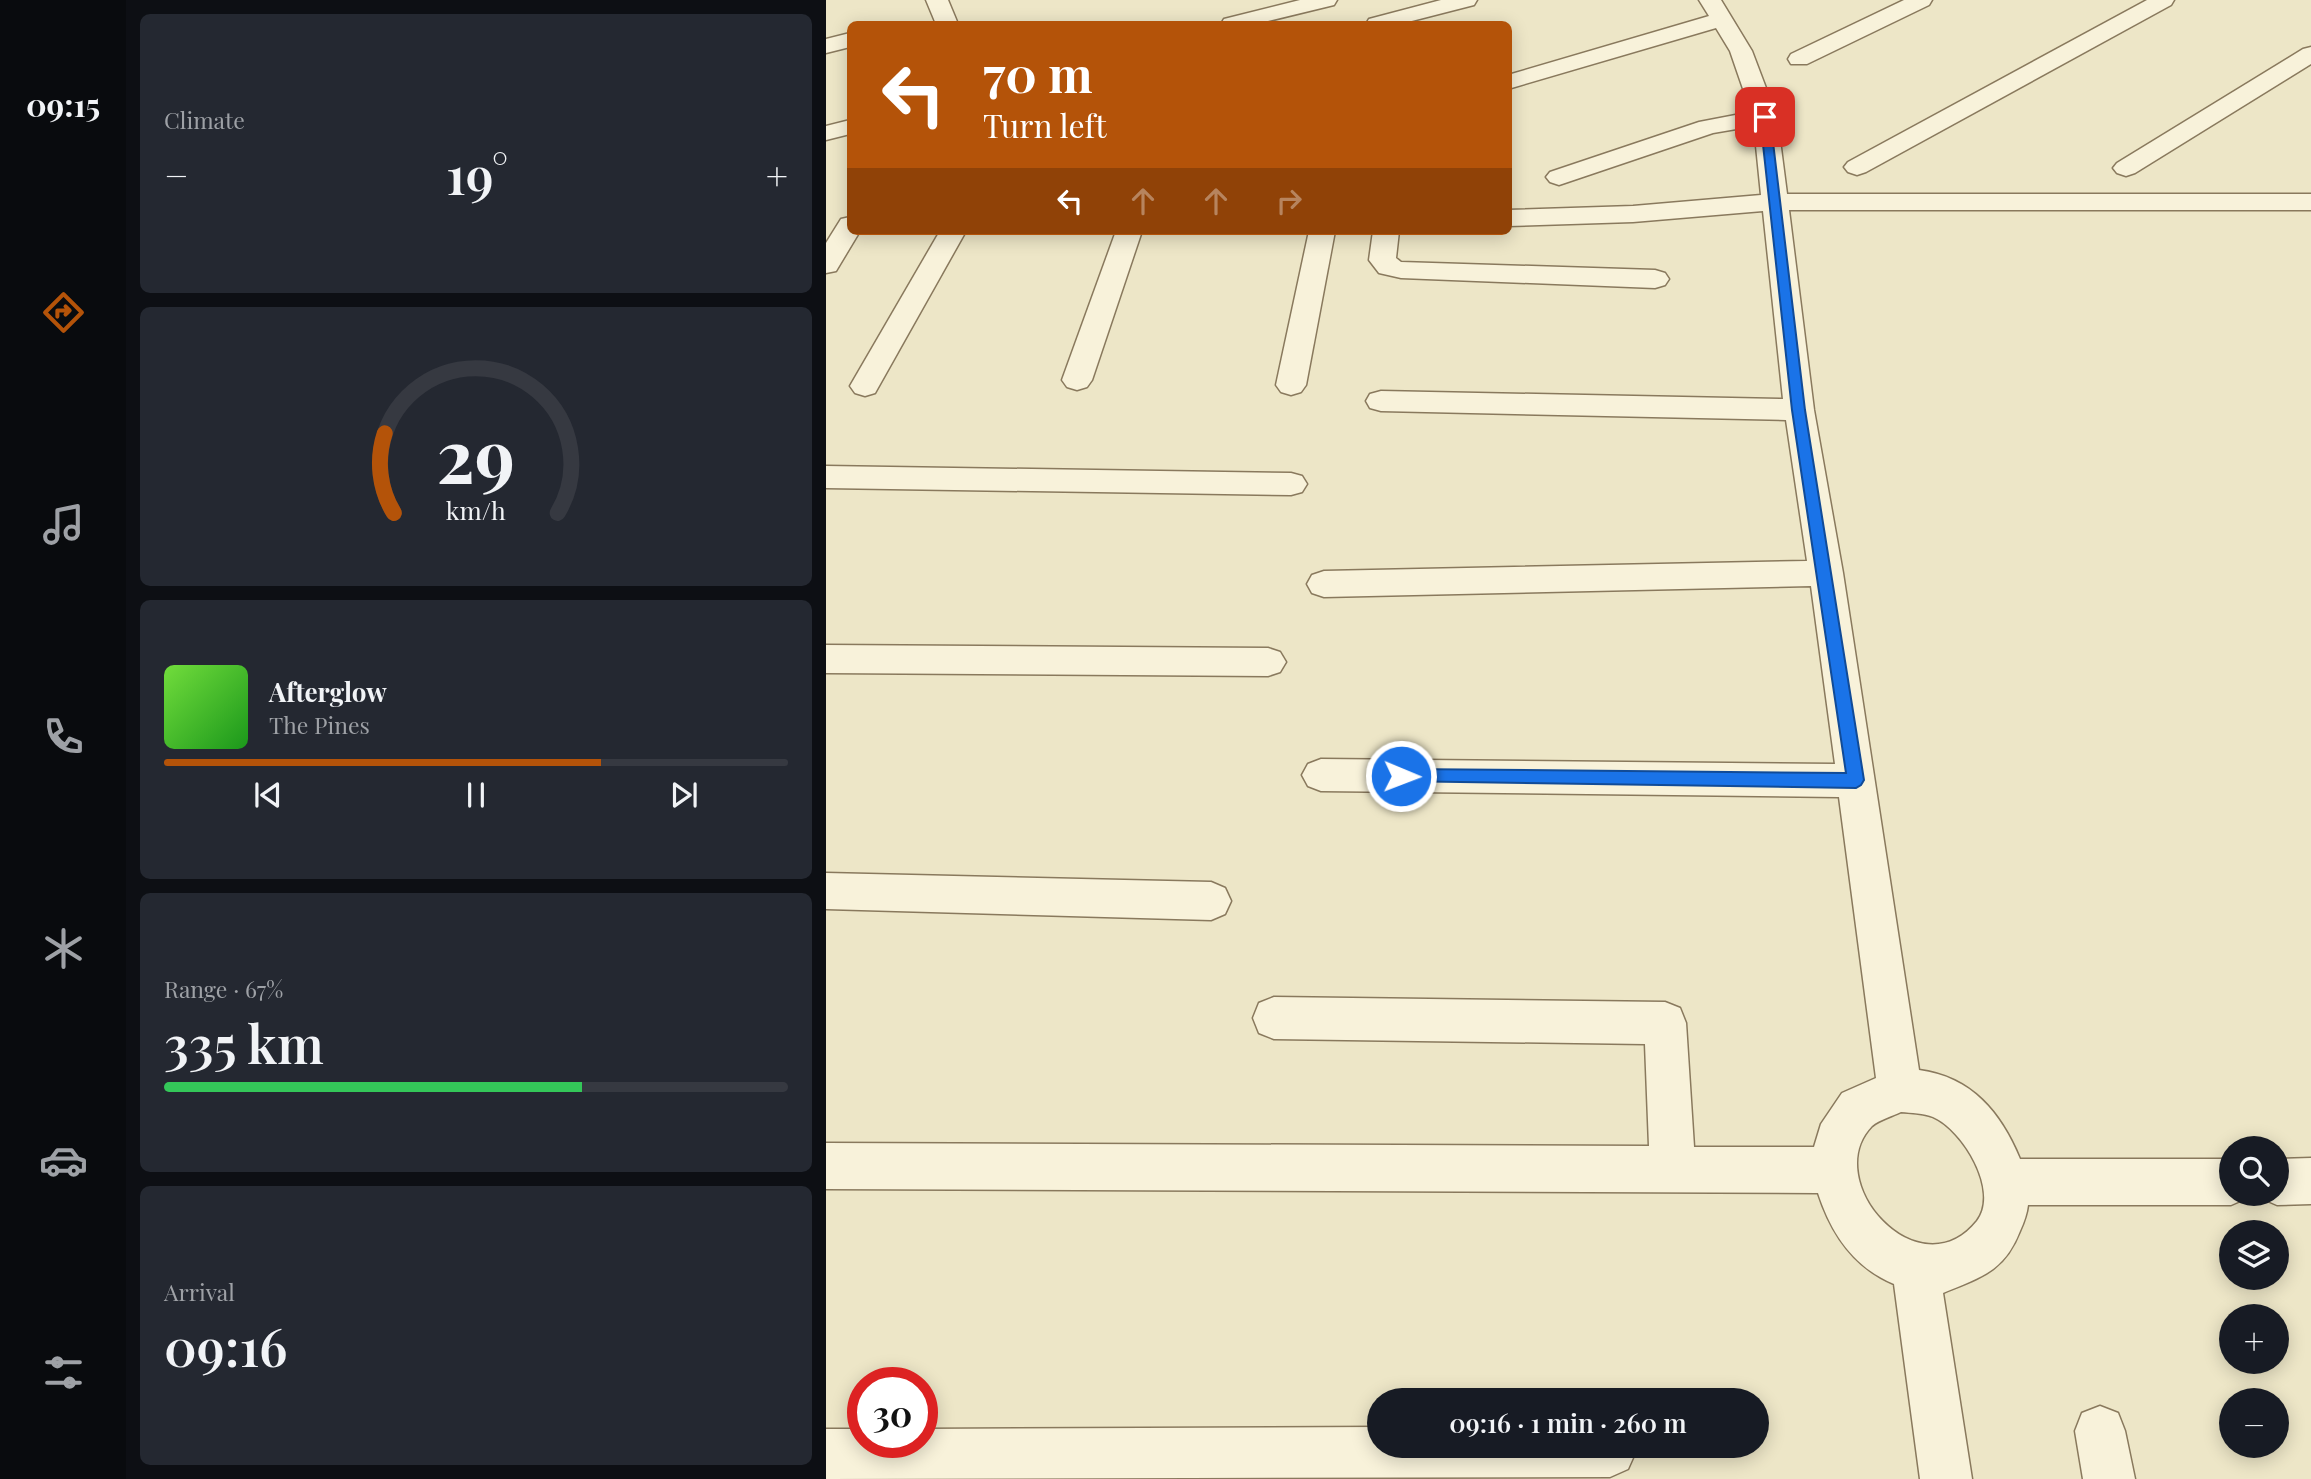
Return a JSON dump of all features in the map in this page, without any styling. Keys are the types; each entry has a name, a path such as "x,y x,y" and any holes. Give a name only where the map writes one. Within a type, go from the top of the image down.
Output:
{"street":[{"path":"937,0 946,21"},
{"path":"1244,21 1326,0"},
{"path":"1388,21 1466,0"},
{"path":"1800,59 1921,0"},
{"path":"1857,167 2163,0"},
{"path":"1512,81 1716,9 1753,79 1765,117 1799,410 1826,573 1900,1090"},
{"path":"826,46 847,41"},
{"path":"2126,168 2311,54"},
{"path":"1559,177 1708,127 1765,117"},
{"path":"826,133 847,128"},
{"path":"1512,218 1644,213 1775,202 2311,202"},
{"path":"826,219 847,218"},
{"path":"826,265 847,230"},
{"path":"865,386 951,235"},
{"path":"1077,380 1128,235"},
{"path":"1291,385 1321,235"},
{"path":"1386,235 1382,260 1388,267 1401,270 1655,279"},
{"path":"1381,401 1799,410"},
{"path":"826,477 1291,484"},
{"path":"1324,584 1826,573"},
{"path":"826,659 1268,662"},
{"path":"1321,775 1856,780"},
{"path":"826,891 1210,901"},
{"path":"1274,1018 1665,1023 1673,1169"},
{"path":"1900,1090 1924,1092 1947,1100 1968,1114 1986,1134 1999,1157 2005,1182 2004,1208 1997,1231 1983,1250 1964,1264 1940,1269 1915,1268 1890,1258 1868,1242 1850,1220 1838,1195 1833,1170 1836,1146 1845,1124 1859,1107 1878,1095 1900,1090"},
{"path":"826,1166 1833,1170"},
{"path":"2289,1182 2311,1181"},
{"path":"2005,1182 2219,1182"},
{"path":"1915,1268 1946,1479"},
{"path":"826,1455 1367,1452"}],"route":[{"path":"1401,776 1856,780 1799,410 1765,117"}]}
